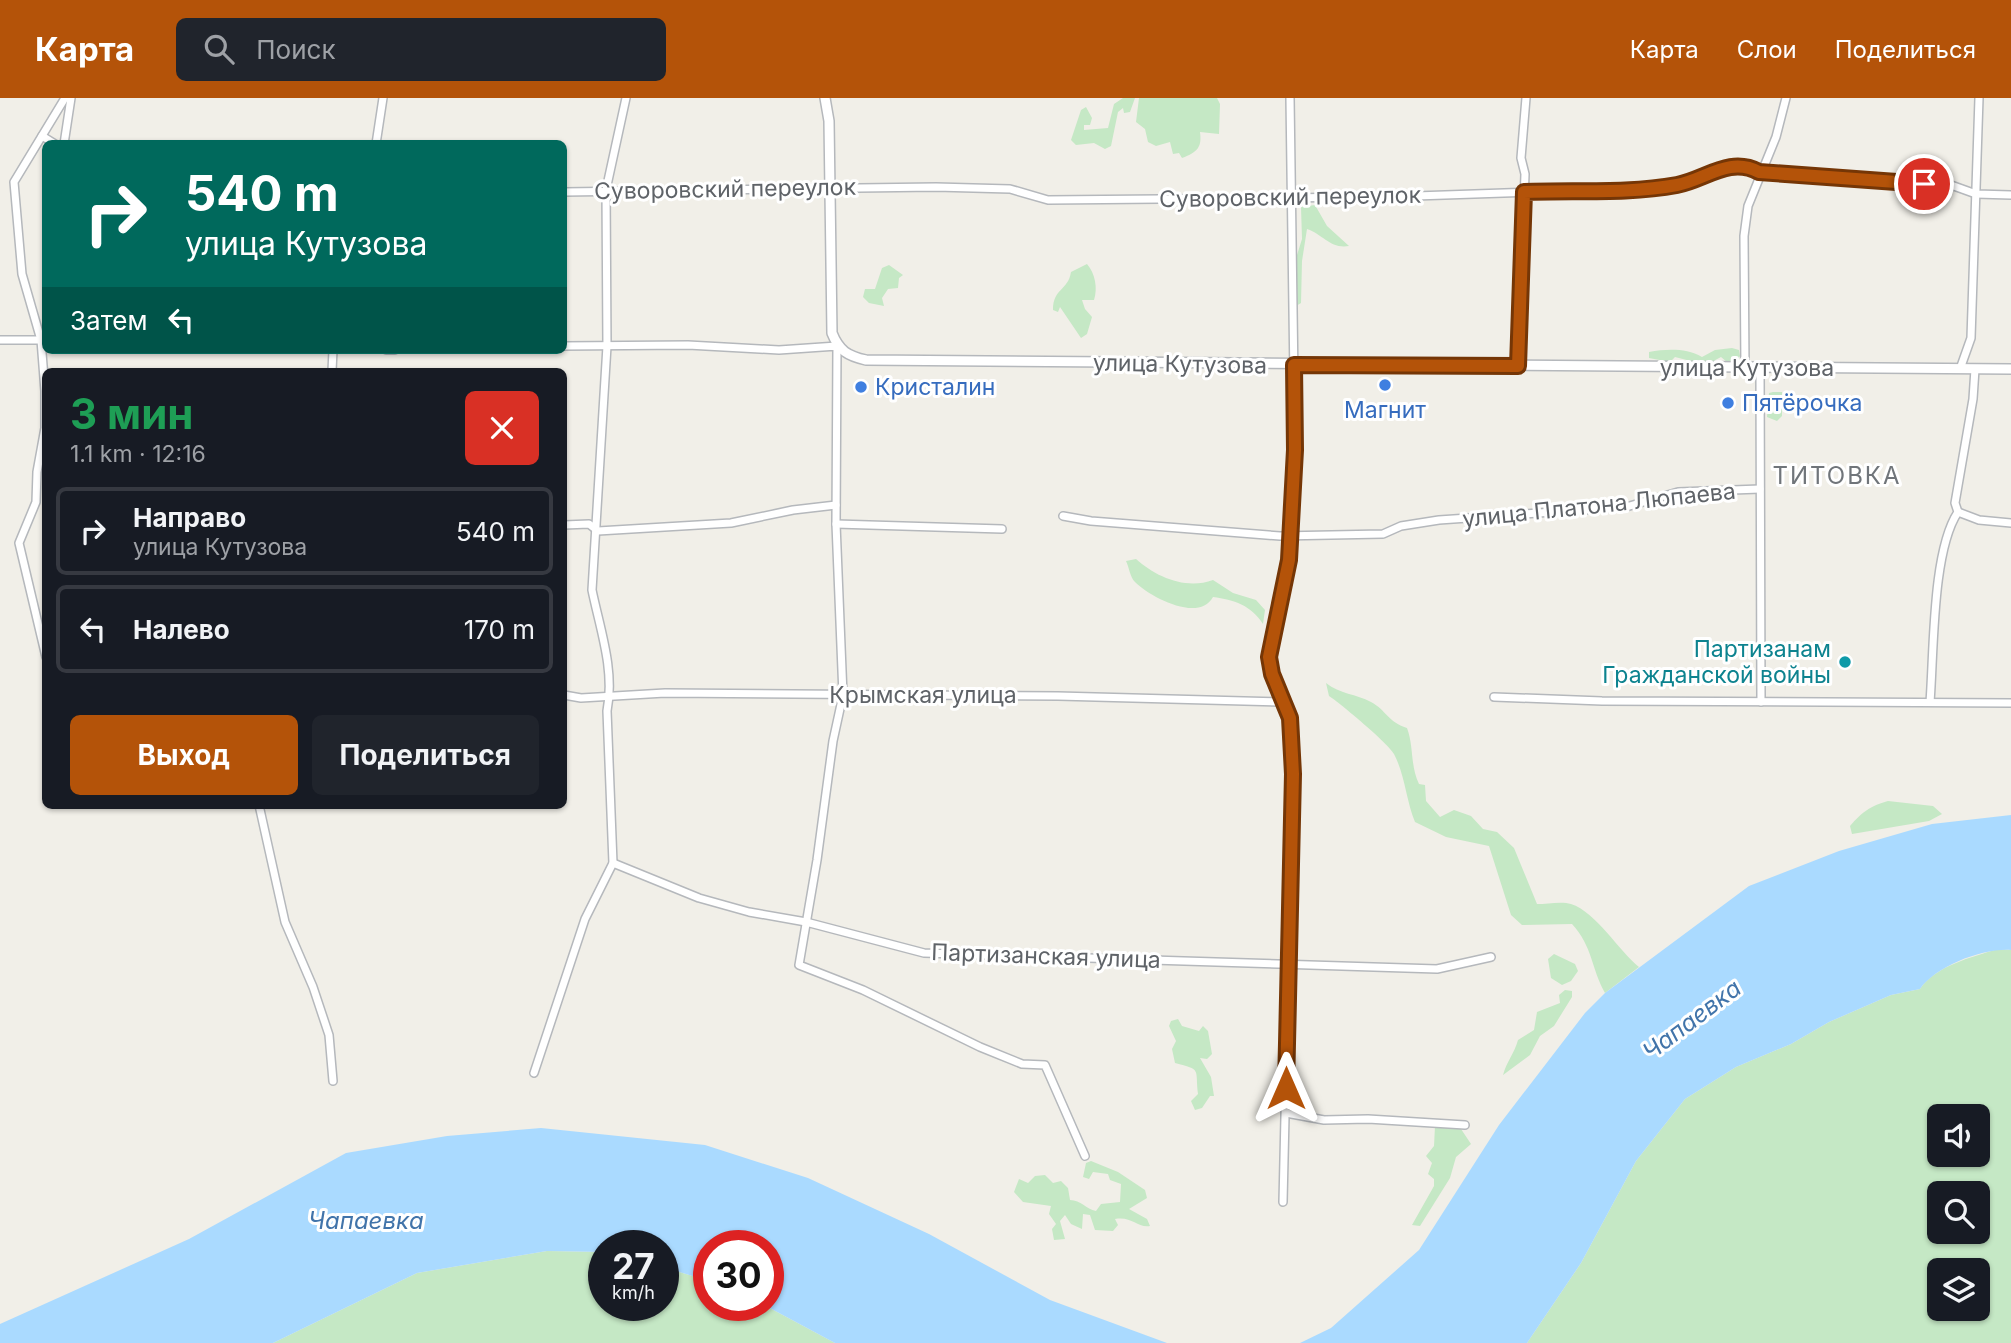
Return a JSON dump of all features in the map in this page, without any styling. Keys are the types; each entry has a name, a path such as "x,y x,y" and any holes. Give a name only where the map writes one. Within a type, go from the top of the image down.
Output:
{"street":[{"path":"42,337 22,274 14,182 65,98"},
{"path":"65,140 71,98"},
{"path":"377,140 383,98"},
{"path":"534,1073 585,919 613,863 607,711 610,696 603,625 592,590 598,531 607,346 606,190 626,98"},
{"path":"825,98 829,121 832,333 837,346 836,524 843,695 833,741 799,965 863,990 980,1047 1023,1064 1045,1065 1085,1156"},
{"path":"1283,1202 1293,774 1290,718 1282,702 1269,657 1289,560 1291,535 1294,365 1291,346 1290,98"},
{"path":"1518,366 1524,192 1521,158 1526,98"},
{"path":"1745,368 1744,236 1748,206 1759,172 1776,137 1786,98"},
{"path":"1960,369 1971,338 1979,98"},
{"path":"42,136 48,140"},
{"name":"Суворовский переулок","path":"567,191 820,190 829,187 1010,188 1048,200 1292,199 1679,185 1709,173 1738,166 1759,172 1951,185 1976,194 2011,195"},
{"path":"0,340 42,340"},
{"name":"улица Кутузова","path":"567,346 779,350 837,346 850,356 866,360 2011,369"},
{"path":"1760,368 1762,702"},
{"path":"1958,512 1955,503 1973,399 1975,369"},
{"path":"42,453 36,502 19,543 42,640"},
{"name":"улица Платона Люпаева","path":"1063,516 1111,523 1291,535 1383,534 1401,526 1473,516 1540,511 1577,512 1626,507 1678,492 1760,489"},
{"path":"567,525 589,524 598,531 731,523 793,510 836,505"},
{"path":"1958,512 1979,520 2011,523"},
{"path":"1930,702 1943,550 1951,523 1958,512"},
{"path":"836,524 1002,529"},
{"name":"Крымская улица","path":"567,696 581,698 665,693 1058,696 1282,702"},
{"path":"1494,696 1762,702 2011,703"},
{"path":"260,809 285,922 313,987 328,1035 333,1080"},
{"name":"Партизанская улица","path":"613,863 699,898 924,953 1437,969 1491,957"},
{"path":"1286,1113 1324,1120 1367,1119 1465,1125"}],"green space":[{"path":"1123,98 1135,98 1130,112 1124,113 1123,108 1118,112 1111,146 1105,149 1094,143 1076,145 1071,140 1081,110 1086,107 1092,118 1090,125 1084,125 1084,130 1108,128 1114,104"},
{"path":"1139,98 1217,98 1220,104 1219,134 1200,132 1199,145 1192,154 1182,158 1179,153 1173,154 1170,142 1156,146 1148,142 1145,129 1136,122"},
{"path":"1315,205 1327,226 1349,246 1332,244 1307,229 1302,261 1301,303 1296,306 1297,255 1302,239 1301,207"},
{"path":"1087,264 1094,276 1096,291 1094,300 1082,300 1092,317 1087,334 1081,338 1060,307 1058,312 1053,310 1055,297 1067,283 1071,272"},
{"path":"889,265 903,275 899,278 898,288 888,289 882,298 884,306 869,303 863,297 865,289 875,289 882,268"},
{"path":"1715,350 1739,350 1740,356 1736,362 1727,362 1721,357 1706,365 1675,357 1670,362 1649,358 1649,352 1656,351 1683,351 1702,357"},
{"path":"1782,392 1782,416 1777,421 1767,417 1769,393"},
{"path":"1136,559 1172,580 1203,583 1213,580 1233,593 1256,600 1265,610 1263,624 1253,612 1228,600 1213,597 1197,608 1186,608 1163,600 1133,580 1126,561"},
{"path":"1326,683 1371,702 1395,723 1407,728 1416,777 1419,784 1425,785 1426,801 1440,817 1454,810 1471,816 1483,829 1497,832 1514,848 1537,904 1567,903 1580,908 1598,923 1639,967 1605,993 1588,949 1572,924 1522,925 1511,915 1489,846 1446,837 1415,822 1394,754 1374,733 1329,696"},
{"path":"1888,801 1933,806 1942,814 1929,821 1852,834 1850,826 1858,817 1871,807"},
{"path":"1998,949 2011,950 2011,1343 1527,1343 1581,1263 1636,1161 1685,1099 1736,1067 1791,1044 1829,1022 1891,995 1920,989 1944,968"},
{"path":"1554,954 1575,964 1578,971 1571,981 1562,985 1551,978 1548,959"},
{"path":"1565,990 1572,991 1572,997 1554,1026 1540,1036 1530,1055 1503,1075 1518,1040 1534,1030 1537,1012 1560,1003 1559,995"},
{"path":"1178,1019 1182,1026 1199,1031 1203,1026 1208,1031 1212,1054 1207,1059 1200,1058 1211,1077 1214,1096 1210,1096 1202,1108 1195,1110 1191,1101 1198,1094 1196,1071 1175,1063 1172,1049 1176,1041 1169,1026 1171,1021"},
{"path":"1435,1126 1461,1129 1471,1144 1456,1157 1450,1178 1420,1226 1412,1225 1434,1186 1434,1179 1428,1174 1432,1163 1426,1156 1434,1146"},
{"path":"1091,1161 1118,1172 1145,1190 1147,1198 1129,1209 1147,1219 1150,1226 1115,1219 1118,1225 1113,1231 1095,1230 1090,1215 1083,1214 1082,1229 1071,1224 1065,1215 1060,1221 1065,1239 1054,1240 1052,1229 1056,1224 1049,1214 1051,1206 1023,1202 1014,1192 1019,1179 1028,1183 1035,1176 1045,1175 1053,1183 1061,1181 1068,1188 1070,1200 1092,1210 1096,1211 1101,1204 1120,1202 1121,1184 1110,1180 1108,1174 1093,1172 1089,1179 1083,1177 1086,1163"},
{"path":"547,1251 588,1252 588,1321 679,1321 679,1272 693,1276 693,1321 784,1321 784,1316 835,1343 273,1343 417,1273"}],"water":[{"name":"Чапаевка","path":"2011,815 2011,950 1987,952 1961,960 1937,973 1920,989 1891,995 1829,1022 1791,1044 1736,1067 1685,1099 1636,1161 1581,1263 1527,1343 1300,1343 1331,1328 1419,1250 1499,1125 1585,1013 1605,993 1749,886 1839,851 1932,824"},
{"name":"Чапаевка","path":"541,1128 705,1145 808,1178 929,1234 1050,1300 1167,1343 835,1343 784,1316 784,1230 693,1230 693,1276 679,1272 679,1230 588,1230 588,1252 547,1251 417,1273 273,1343 0,1343 0,1324 189,1239 346,1153 447,1136"}],"place":[{"name":"Магнит","path":"1385,385"},
{"name":"Кристалин","path":"861,387"},
{"name":"Пятёрочка","path":"1728,403"},
{"name":"Партизанам Гражданской войны","path":"1845,662"}],"district":[{"name":"ТИТОВКА","path":"1837,476"}],"route":[{"path":"1286,1088 1293,774 1290,718 1272,674 1269,657 1289,560 1295,450 1294,365 1518,366 1524,192 1658,188 1679,185 1709,173 1738,166 1759,172 1924,184"}]}
